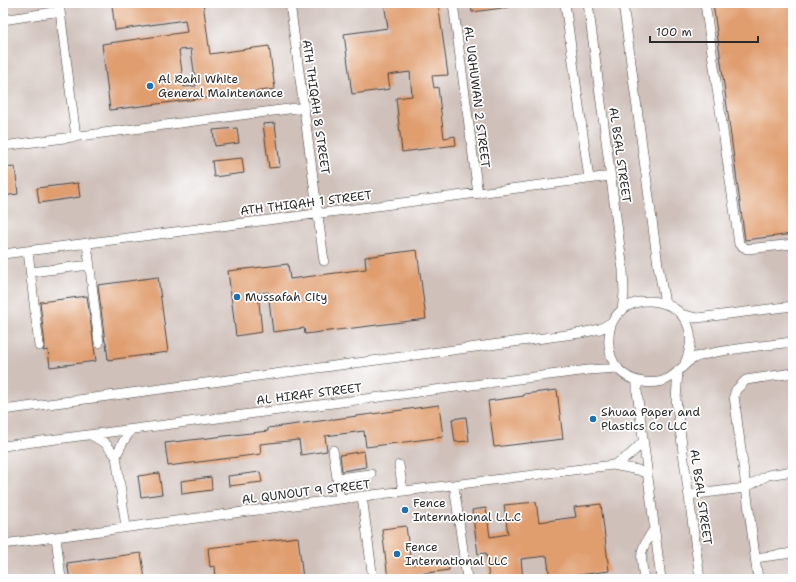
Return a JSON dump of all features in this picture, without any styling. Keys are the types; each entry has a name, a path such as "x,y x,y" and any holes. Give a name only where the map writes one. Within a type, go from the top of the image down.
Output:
{"street":[{"name":"ATH THIQAH 8 STREET","path":"290,3 324,260"},
{"name":"AL UQHUWAN 2 STREET","path":"453,3 478,194"},
{"path":"565,3 589,179"},
{"name":"AL BSAL STREET","path":"588,3 623,270 624,293 622,311"},
{"name":"AL BSAL STREET","path":"623,3 658,265 665,303"},
{"path":"706,3 738,244 747,249 793,244"},
{"path":"3,20 59,7 76,137"},
{"path":"3,146 304,106"},
{"name":"ATH THIQAH 1 STREET","path":"3,254 611,176"},
{"path":"87,244 99,343"},
{"path":"28,251 39,346"},
{"path":"31,272 90,265"},
{"path":"647,300 656,300 665,303 681,314 688,325 691,338 690,351 685,363 669,378 659,382 648,383 637,381 630,378 618,368 611,358 608,346 612,322 629,305 647,300"},
{"path":"681,314 697,318 793,306"},
{"name":"AL HIRAF STREET","path":"3,410 581,333 600,329 612,322"},
{"path":"685,363 700,355 793,342"},
{"name":"AL HIRAF STREET","path":"3,446 588,370 618,368"},
{"name":"AL BSAL STREET","path":"678,371 676,400 700,579"},
{"path":"758,579 734,396 736,390 746,380 793,373"},
{"path":"637,381 647,474 661,579"},
{"path":"116,456 131,430"},
{"path":"91,435 105,444 116,456 126,527"},
{"name":"AL QUNOUT 9 STREET","path":"613,465 626,458 644,441"},
{"path":"333,450 340,499"},
{"path":"399,465 402,491"},
{"name":"AL QUNOUT 9 STREET","path":"3,544 362,496 613,465 638,470 647,474"},
{"path":"689,495 745,488 768,475 793,471"},
{"path":"337,478 371,474"},
{"path":"454,485 467,579"},
{"path":"362,496 373,579"},
{"path":"644,579 641,558 642,549 654,529"},
{"path":"56,537 61,579"},
{"path":"755,558 793,553"}],"shaded area":[{"path":"3,3 793,3 793,579 3,579"}],"building":[{"path":"125,3 203,3 210,54 269,46 275,89 110,110 102,44 187,32 185,20 115,30 112,5","holes":["191,49 196,86 184,87 179,50"]},
{"path":"384,3 438,3 448,75 432,76 434,88 438,87 444,138 455,136 456,145 402,152 396,98 412,96 410,72 388,75 390,89 352,94 344,34 388,28"},
{"path":"471,3 510,3 510,7 472,12"},
{"path":"713,3 793,3 793,234 745,240"},
{"path":"275,123 280,167 269,168 263,124"},
{"path":"237,128 239,143 215,146 213,130"},
{"path":"242,158 244,173 214,177 212,161"},
{"path":"15,167 18,194 3,196 3,168"},
{"path":"78,183 80,197 39,203 37,188"},
{"path":"417,250 426,319 305,334 304,328 273,332 268,292 258,293 262,332 236,336 228,271 288,264 290,279 366,269 365,257"},
{"path":"158,277 168,352 108,360 98,285"},
{"path":"87,296 96,361 50,367 48,350 43,351 45,345 40,302"},
{"path":"557,390 563,439 494,447 488,401 524,396 524,394"},
{"path":"439,405 443,437 366,447 364,431 325,436 327,451 301,455 299,440 260,444 261,454 168,466 165,443 268,431 268,428"},
{"path":"466,417 469,441 455,442 452,419"},
{"path":"364,451 366,467 342,471 340,455"},
{"path":"260,472 262,482 229,486 228,476"},
{"path":"159,473 162,494 141,497 138,476"},
{"path":"211,477 212,490 182,494 181,481"},
{"path":"536,502 539,522 576,517 574,507 601,504 609,571 550,579 547,556 521,559 523,579 489,579 486,553 478,554 472,510 486,508 490,537 508,534 504,505"},
{"name":"Fence International LLC","path":"406,526 411,564 447,560 449,570 412,575 412,579 388,579 382,529"},
{"path":"298,537 303,579 216,579 215,566 210,567 208,548"},
{"path":"141,553 145,579 70,579 67,563"}],"place":[{"name":"Al Rahi White General Maintenance","path":"150,86"},
{"name":"Mussafah City","path":"237,297"},
{"name":"Shuaa Paper and Plastics Co LLC","path":"593,419"},
{"name":"Fence International L.L.C","path":"405,510"},
{"name":"Fence International LLC","path":"397,554"}]}
